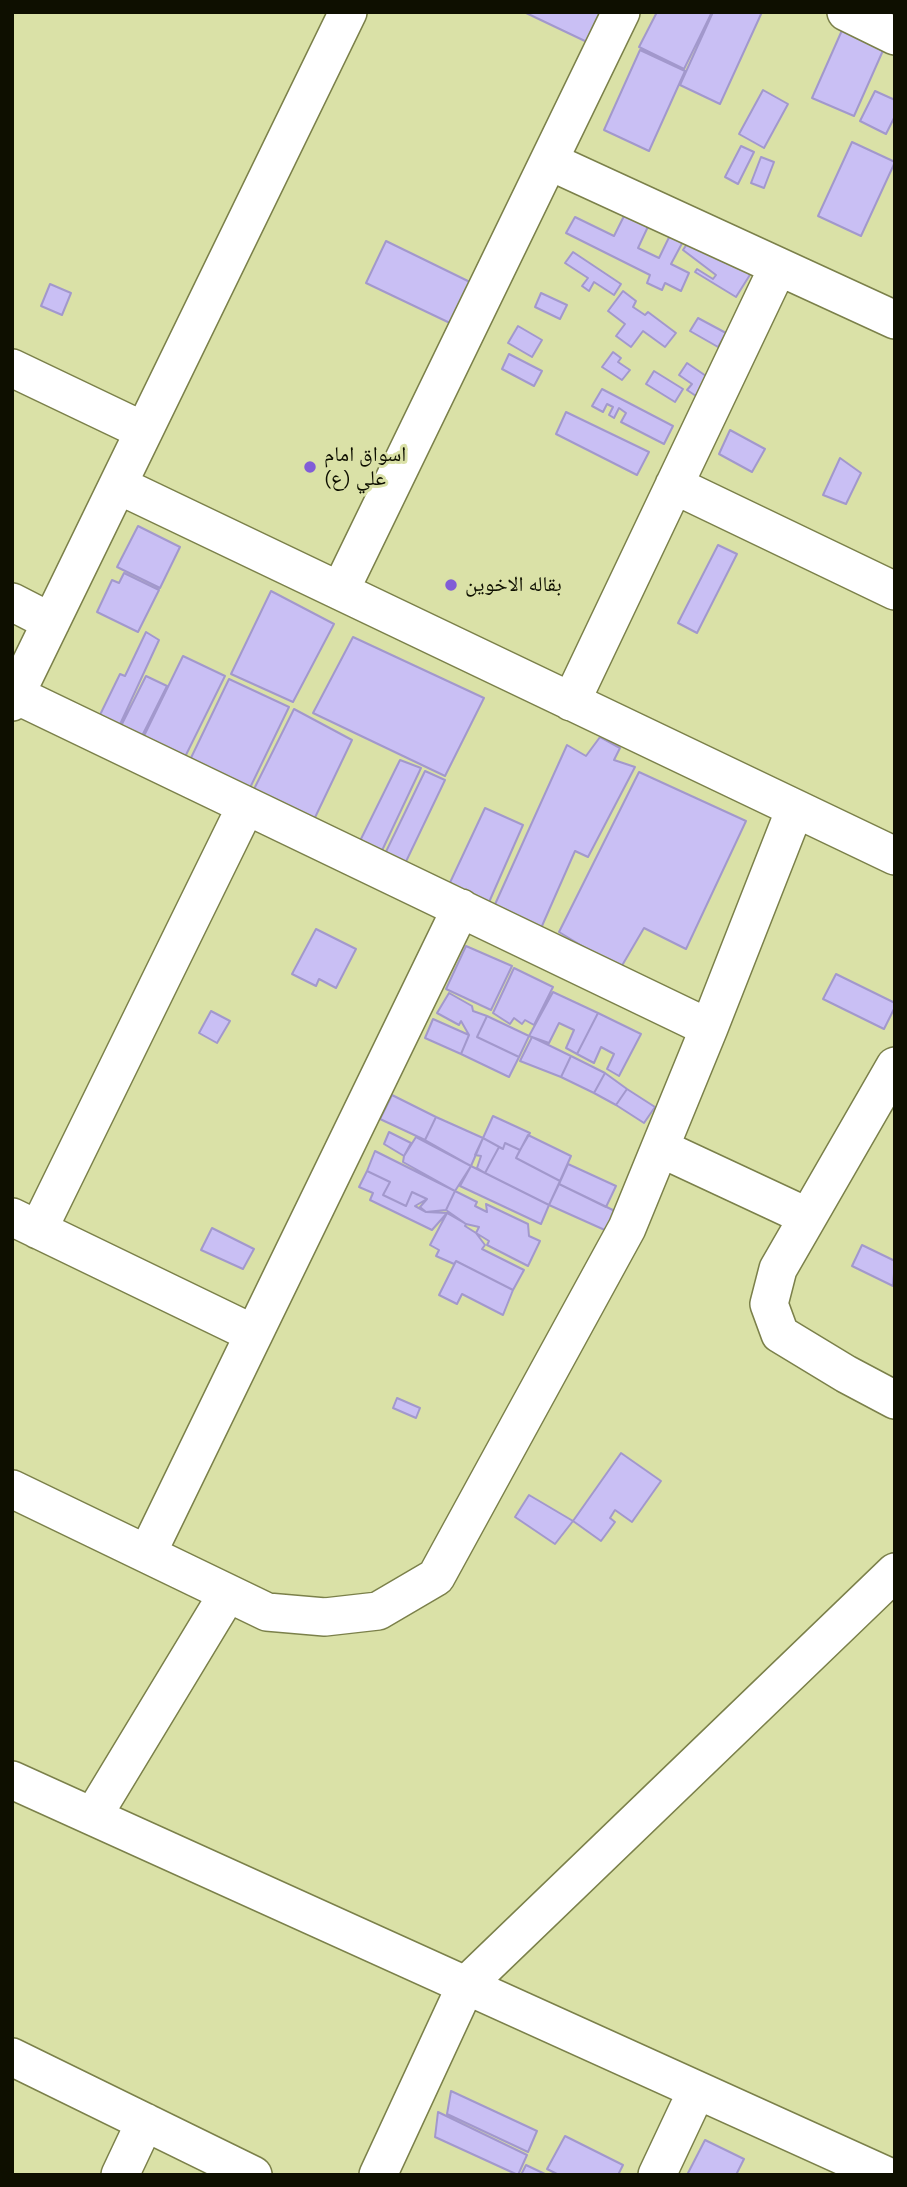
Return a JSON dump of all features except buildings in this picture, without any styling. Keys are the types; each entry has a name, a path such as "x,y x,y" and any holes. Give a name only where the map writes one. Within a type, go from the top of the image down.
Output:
{"street":[{"path":"340,591 621,12"},
{"path":"846,12 895,36"},
{"path":"344,14 14,698 709,1028"},
{"path":"549,161 895,320"},
{"path":"571,702 778,267"},
{"path":"12,368 144,430"},
{"path":"118,485 895,856"},
{"path":"674,485 895,591"},
{"path":"12,601 51,622"},
{"path":"246,806 25,1224 254,1334"},
{"path":"12,1489 267,1612 325,1617 378,1611 436,1577 627,1228 795,809"},
{"path":"147,1554 461,908"},
{"path":"895,1066 778,1269 769,1304 780,1334 846,1374 895,1399"},
{"path":"660,1148 808,1217"},
{"path":"378,2175 466,1985 895,1572"},
{"path":"93,1816 228,1593"},
{"path":"12,1780 885,2175"},
{"path":"12,2057 253,2175"},
{"path":"657,2175 697,2090"},
{"path":"120,2175 145,2122"}],"place":[{"name":"اسواق امام علي (ع)","path":"310,467"},
{"name":"بقاله الاخوين","path":"451,585"}]}
